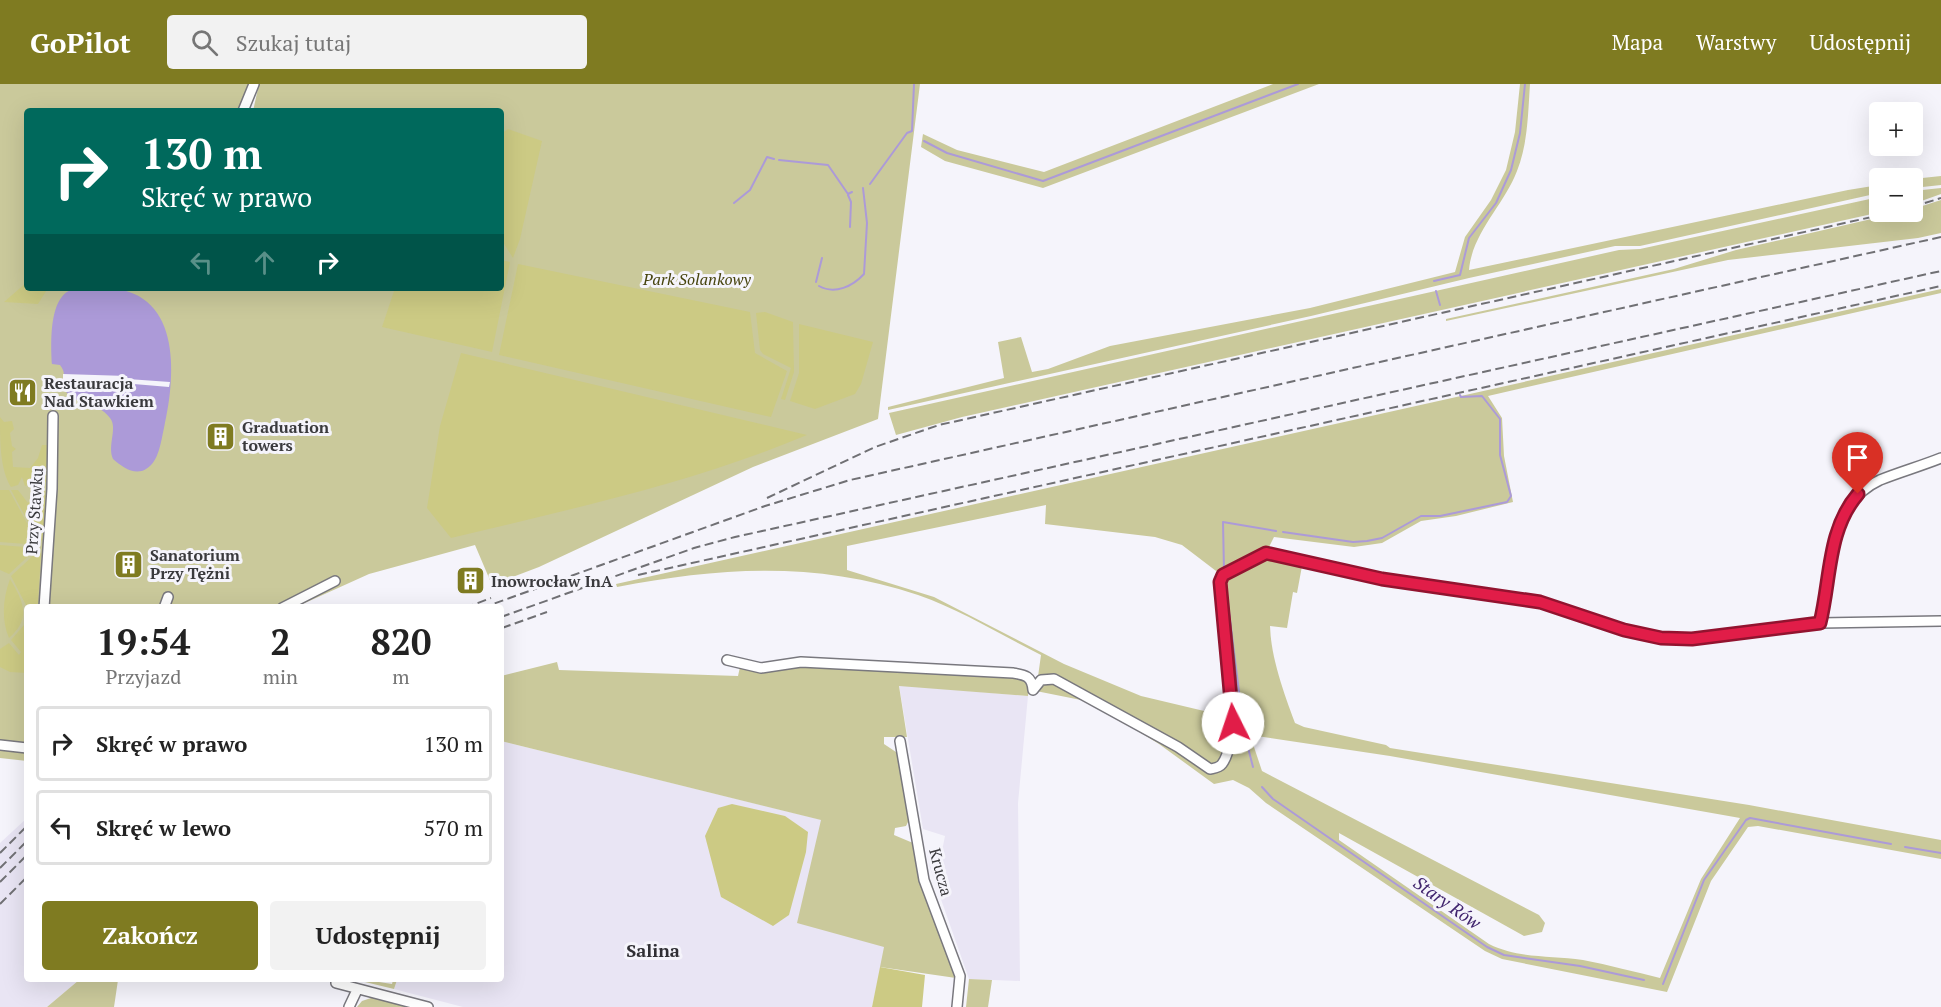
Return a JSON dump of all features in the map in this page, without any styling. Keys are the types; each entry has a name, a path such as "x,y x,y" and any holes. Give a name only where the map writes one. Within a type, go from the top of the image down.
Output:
{"street":[{"path":"244,108 254,84"},
{"name":"Przy Stawku","path":"44,604 52,489 53,416"},
{"path":"1820,623 1835,532 1845,509 1858,494 1879,481 1941,458"},
{"path":"727,660 760,668 801,662 1013,673 1029,677 1033,690 1041,680 1054,679 1178,747 1210,769 1219,767 1224,762 1233,723 1220,582 1223,575 1266,553 1382,579 1540,602 1624,630 1661,638 1692,639 1820,623 1941,621"},
{"path":"290,604 335,581"},
{"path":"165,604 168,597"},
{"name":"Krucza","path":"900,741 924,880 960,976 957,1007"},
{"path":"0,745 24,748"},
{"path":"336,983 428,1007"},
{"path":"350,1007 357,990"}],"shaded area":[{"path":"508,129 542,141 520,239 513,258 504,244 504,132"},
{"path":"504,261 510,262 492,352 382,327 394,291 504,291"},
{"path":"518,264 750,312 755,353 787,371 771,417 499,355"},
{"path":"24,285 24,291 46,291 38,304 4,302"},
{"path":"70,291 129,292 147,302 160,318 168,337 171,382 157,456 150,466 142,471 129,470 113,459 111,448 113,427 110,418 105,412 77,400 65,391 61,384 64,372 60,365 52,364 53,321 60,300"},
{"path":"765,312 793,322 794,372 785,400 781,399 791,368 763,354 760,350 756,313"},
{"path":"799,324 873,342 861,384 855,394 815,409 790,401 799,373"},
{"path":"461,353 807,435 676,481 451,538 427,508 440,426"},
{"path":"0,417 4,422 12,421 14,429 10,433 12,446 16,449 12,452 13,467 30,468 38,458 42,445 50,445 49,481 25,486 22,477 18,485 11,487 3,464"},
{"path":"0,490 9,490 39,545 0,542"},
{"path":"11,490 18,490 28,503 32,498 40,499 36,490 45,490 46,495 50,497 42,541 35,535"},
{"path":"0,545 37,548 9,574 0,570"},
{"path":"36,553 41,553 38,604 25,604 11,576"},
{"path":"10,579 19,595 23,616 16,631 9,638 4,608"},
{"path":"24,625 24,673 10,672 0,667 0,649 9,643 19,655 21,652 11,640"},
{"path":"899,685 1028,696 1018,803 1020,981 969,979 930,868 927,853 943,846 945,836 923,829"},
{"path":"504,742 822,820 885,947 872,1007 463,1007 394,989 396,982 504,982"},
{"path":"732,804 785,816 808,832 806,852 789,915 773,926 721,897 705,836 718,808"},
{"path":"24,821 24,982 77,982 47,1007 0,1007 0,843"},
{"path":"880,967 925,975 922,1007 872,1007"}],"green space":[{"name":"Park Solankowy","path":"0,84 251,84 241,108 24,108 24,291 504,291 504,108 254,108 259,84 920,84 878,419 753,467 539,567 492,585 475,545 369,574 303,604 24,604 24,761 0,758"},
{"path":"1273,84 1319,84 1043,188 945,161 921,147 923,134 957,150 1044,172"},
{"path":"1520,84 1530,84 1527,128 1521,160 1511,183 1482,231 1471,257 1469,270 1848,190 1869,187 1869,195 1640,246 1615,246 888,410 888,407 1004,378 998,342 1021,337 1032,372 1048,369 1110,346 1310,308 1455,272 1465,237 1491,200 1506,170 1515,132"},
{"path":"1941,176 1941,185 1923,187 1923,178"},
{"path":"1941,188 1941,194 1923,200 1923,190"},
{"path":"1869,199 1869,215 962,417 896,435 889,413 1619,250 1640,249"},
{"path":"1941,200 1941,233 1918,238 1728,260 1446,321 1446,319 1674,269 1736,250 1869,220 1869,222 1923,222 1923,206"},
{"path":"1941,289 1941,293 1488,396 1502,418 1504,456 1513,502 1456,516 1421,521 1382,543 1354,547 1274,537 1268,549 1220,574 1182,545 1155,537 1045,524 1046,505 847,546 847,570 934,597 1064,664 1141,696 1221,715 1228,684 1223,583 1226,576 1265,556 1302,566 1297,593 1293,592 1287,628 1270,626 1275,663 1287,700 1295,723 1304,727 1386,745 1390,748 1749,805 1941,840 1941,859 1758,826 1748,827 1711,881 1667,992 1502,959 1485,951 1266,803 1249,788 1233,780 1214,784 1159,744 1091,702 1036,691 1041,655 934,601 881,584 806,572 731,572 655,580 617,587 616,584","holes":["1250,735 1390,756 1740,818 1701,879 1660,978 1583,960 1523,954 1489,944 1339,840 1339,833 1524,936 1542,932 1545,923 1539,915 1262,771"]},
{"path":"557,662 559,670 738,676 740,667 796,665 1014,675 1029,682 1028,696 899,686 907,737 884,737 884,744 899,754 909,820 906,826 895,828 894,835 913,843 920,881 956,978 880,967 884,947 797,923 821,820 504,742 504,675"},
{"path":"969,979 992,980 988,1007 966,1007"},
{"path":"77,982 118,982 114,1007 47,1007"},
{"path":"365,982 392,984 396,982 394,989"},
{"path":"371,998 411,1007 357,1007 362,1001"}],"pier":[{"path":"63,374 127,376 128,379 170,382 169,387 122,383 121,386 109,385 109,382 63,379"}],"waterway":[{"path":"870,184 907,133 912,131 914,84"},
{"path":"924,141 947,153 1043,181 1298,84"},
{"name":"Stary Rów","path":"1434,281 1460,275 1469,238 1496,203 1511,170 1520,133 1525,84"},
{"path":"734,203 750,190 767,157 774,159"},
{"path":"779,160 828,165 848,194 852,192"},
{"path":"819,286 831,290 843,288 864,274 867,223 863,188"},
{"path":"848,195 851,202 850,227"},
{"path":"816,282 822,258"},
{"name":"Stary Rów","path":"1436,291 1440,305"},
{"name":"Stary Rów","path":"1283,532 1353,542 1367,541 1382,538 1421,516 1440,516 1507,502 1511,496 1500,455 1500,419 1482,396 1461,397 1460,395"},
{"name":"Stary Rów","path":"1224,571 1223,522 1276,531"},
{"name":"Stary Rów","path":"1225,579 1242,716"},
{"name":"Stary Rów","path":"1244,732 1253,767"},
{"name":"Stary Rów","path":"1262,787 1273,799 1487,947 1504,955 1580,966 1644,980"},
{"name":"Stary Rów","path":"1663,984 1704,880 1746,820 1750,818 1891,844"},
{"name":"Stary Rów","path":"1905,847 1941,853"}],"railway":[{"path":"1923,204 1941,198"},
{"path":"767,498 875,447 939,425 1869,218"},
{"path":"493,604 765,506 850,480 1941,237"},
{"path":"504,616 694,548 735,537 1941,271"},
{"path":"638,575 1941,286"},
{"path":"475,604 491,598"},
{"path":"504,627 547,612"},
{"path":"0,853 24,829"},
{"path":"0,868 24,844"},
{"path":"0,882 24,858"},
{"path":"0,904 24,880"}],"place":[{"name":"Restauracja Nad Stawkiem","path":"23,392"},
{"name":"Graduation towers","path":"221,436"},
{"name":"Sanatorium Przy Tężni","path":"129,564"},
{"name":"Inowrocław InA","path":"470,581"}],"district":[{"name":"Salina","path":"653,951"}],"route":[{"path":"1233,723 1220,582 1223,575 1266,553 1382,579 1540,602 1624,630 1661,638 1692,639 1820,623 1835,532 1845,509 1858,494"}]}
